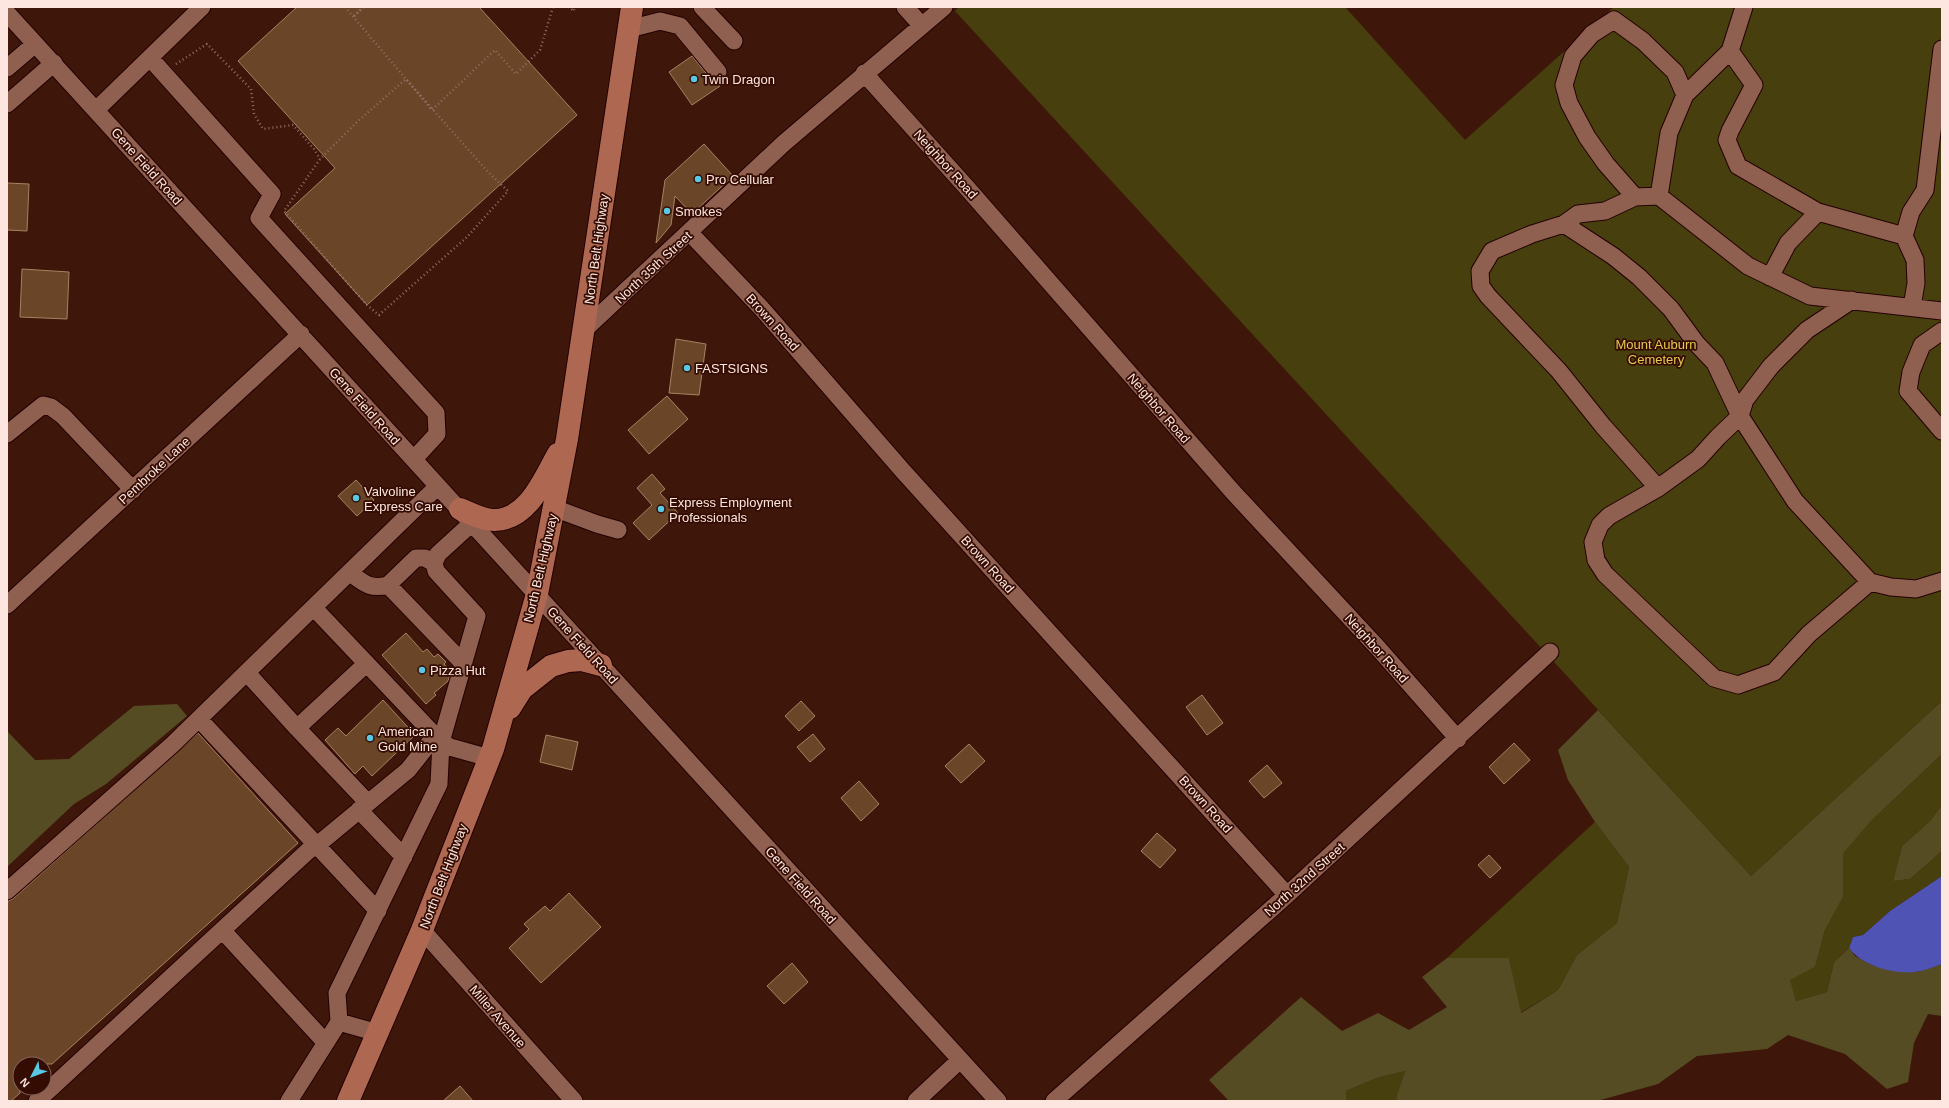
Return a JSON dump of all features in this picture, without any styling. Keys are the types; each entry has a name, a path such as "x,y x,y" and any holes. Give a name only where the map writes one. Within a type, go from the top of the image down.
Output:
{"main road":[{"name":"North Belt Highway","path":"348,1101 422,930 489,758 537,594 567,439 632,7"},
{"path":"466,516 495,520 512,515 527,504 539,489 567,439"},
{"path":"500,724 522,689 551,666 568,661 582,660 601,665"}],"street":[{"path":"96,110 202,7"},
{"path":"702,7 734,41"},
{"path":"905,7 922,26"},
{"name":"North 35th Street","path":"584,330 690,233 784,143 864,73 944,7"},
{"path":"1659,196 1668,133 1685,95 1730,51 1744,7"},
{"name":"Gene Field Road","path":"7,13 998,1101"},
{"path":"1635,197 1606,164 1587,136 1569,103 1564,85 1573,56 1592,34 1614,20 1643,41 1675,72 1685,95"},
{"path":"629,29 660,21 680,26 718,72"},
{"path":"7,68 35,44"},
{"path":"1912,307 1916,283 1915,260 1904,236 1911,212 1925,190 1942,49"},
{"path":"1730,51 1754,85 1730,131 1727,140 1738,166 1818,212 1904,236"},
{"path":"150,58 272,194 259,218 436,413 437,434 414,459"},
{"path":"7,104 54,63"},
{"name":"Neighbor Road","path":"864,73 1234,492 1378,648 1458,739"},
{"path":"1926,178 1942,165"},
{"path":"1658,488 1603,426 1559,371 1488,296 1481,286 1480,271 1492,251 1532,234 1564,224 1578,214 1605,211 1635,197 1659,196 1748,266 1810,296 1942,311"},
{"path":"1770,277 1788,243 1818,212"},
{"path":"1564,224 1613,256 1639,277 1671,309 1696,343 1715,363 1740,416 1795,501 1870,582 1891,587 1916,589 1942,581"},
{"name":"Brown Road","path":"690,233 763,310 902,470 1287,894"},
{"path":"1852,300 1807,330 1771,366 1745,400 1740,416 1718,436 1698,460 1658,488 1609,516 1600,525 1593,542 1596,560 1605,574 1620,590 1714,678 1738,685 1774,672 1809,634 1870,582"},
{"path":"1942,331 1922,345 1911,372 1908,391 1942,431"},
{"name":"Pembroke Lane","path":"7,605 301,334"},
{"path":"7,434 43,405 51,407 63,416 133,490"},
{"path":"7,891 199,719 438,486"},
{"path":"554,508 618,530"},
{"path":"289,1101 339,1022 337,993 439,784 438,739 464,664 477,616 436,571 434,563 438,554 466,516"},
{"path":"350,573 366,584 377,588 388,585 416,558 425,558 434,563"},
{"path":"388,585 464,664"},
{"path":"314,608 438,739 450,747 489,758"},
{"name":"North 32nd Street","path":"1054,1101 1287,894 1458,739 1550,652"},
{"path":"298,728 366,664"},
{"path":"247,673 298,728 364,806 404,857"},
{"path":"199,719 378,911"},
{"path":"37,1101 309,850 316,846 408,770 438,739"},
{"path":"222,930 326,1043"},
{"name":"Miller Avenue","path":"422,930 574,1101"},
{"path":"339,1022 378,1033"},
{"path":"916,1101 960,1060"}],"path":[{"path":"345,7 432,110 495,50 516,74 540,50 553,7"},
{"path":"353,17 363,7"},
{"path":"568,7 574,11 574,7"},
{"path":"164,74 207,44 251,89 254,114 263,129 293,125 314,149 320,159"},
{"path":"406,79 488,172 508,191 467,237 379,315 368,305 285,214 284,211 320,159 357,122 398,89 406,79"}],"green space":[{"name":"Mount Auburn Cemetery","path":"959,7 1345,7 1465,140 1614,7 1942,7 1942,701 1751,876 955,11"},
{"path":"1942,754 1942,805 1930,821 1902,846 1893,881 1910,879 1942,851 1942,876 1890,911 1863,935 1853,937 1849,948 1834,962 1827,992 1796,1001 1789,980 1815,967 1825,930 1843,897 1842,853 1872,820"},
{"path":"1595,822 1629,867 1617,923 1577,955 1558,990 1520,1013 1509,958 1447,958"},
{"path":"1405,1071 1396,1098 1398,1101 1346,1101 1346,1091 1377,1078"}],"shaded area":[{"path":"1942,701 1942,754 1872,820 1843,853 1843,897 1825,930 1815,967 1790,980 1796,1001 1827,992 1834,962 1849,948 1855,956 1872,965 1916,972 1942,964 1942,1016 1928,1014 1914,1043 1908,1082 1887,1089 1845,1054 1788,1035 1767,1049 1697,1056 1658,1084 1597,1101 1398,1101 1396,1098 1405,1071 1377,1078 1346,1091 1346,1101 1229,1101 1209,1080 1301,997 1342,1031 1378,1013 1409,1030 1447,1007 1422,977 1447,958 1509,958 1521,1013 1558,990 1577,955 1617,923 1629,867 1595,822 1568,780 1558,750 1598,710 1751,876"},
{"path":"177,704 187,716 106,784 74,804 7,867 7,731 35,760 69,759 134,706"},
{"path":"1942,805 1942,851 1910,879 1893,881 1902,846 1930,821"},
{"path":"1942,876 1942,964 1915,972 1897,972 1879,968 1862,960 1849,948 1853,937 1863,935 1890,911"}],"building":[{"path":"297,7 479,7 577,115 367,305 285,214 335,168 238,61"},
{"name":"Twin Dragon","path":"692,56 710,78 720,86 692,105 669,72"},
{"name":"Pro Cellular","path":"704,144 733,176 692,214 675,196 671,225 656,243 665,180"},
{"path":"7,183 29,184 27,231 7,230"},
{"path":"22,269 69,272 67,319 20,317"},
{"name":"FASTSIGNS","path":"676,339 706,344 699,395 669,393"},
{"path":"667,396 688,419 649,454 628,430"},
{"name":"Express Employment Professionals","path":"652,474 665,489 660,493 678,513 649,540 633,523 652,505 637,488"},
{"name":"Valvoline Express Care","path":"356,480 374,500 357,516 338,496"},
{"name":"Pizza Hut","path":"406,633 423,652 427,649 434,657 438,654 446,662 444,664 451,672 448,681 434,693 436,695 426,704 382,655"},
{"path":"1202,695 1223,723 1207,735 1186,707"},
{"name":"American Gold Mine","path":"383,700 415,735 372,776 363,766 355,774 325,740 338,728 346,736"},
{"path":"801,701 815,716 799,731 785,716"},
{"path":"198,733 298,843 52,1064 52,1056 12,1056 12,1096 17,1096 11,1101 7,1101 7,902 14,898"},
{"path":"813,734 825,749 810,762 797,747"},
{"path":"546,735 578,742 572,770 540,762"},
{"path":"1514,743 1530,760 1504,784 1489,767"},
{"path":"969,744 985,761 961,783 945,766"},
{"path":"1267,765 1282,783 1264,798 1249,781"},
{"path":"859,781 879,804 861,821 841,798"},
{"path":"1157,833 1176,850 1160,868 1141,851"},
{"path":"1489,855 1501,868 1490,878 1478,865"},
{"path":"569,893 601,927 541,983 509,948 529,929 524,924 545,906 550,911"},
{"path":"792,963 808,982 784,1004 767,986"},
{"path":"460,1086 473,1101 443,1101"}],"place":[{"name":"Twin Dragon","path":"694,79"},
{"name":"Pro Cellular","path":"698,179"},
{"name":"Smokes","path":"667,211"},
{"name":"FASTSIGNS","path":"687,368"},
{"name":"Valvoline Express Care","path":"356,498"},
{"name":"Express Employment Professionals","path":"661,509"},
{"name":"Pizza Hut","path":"422,670"},
{"name":"American Gold Mine","path":"370,738"}]}
